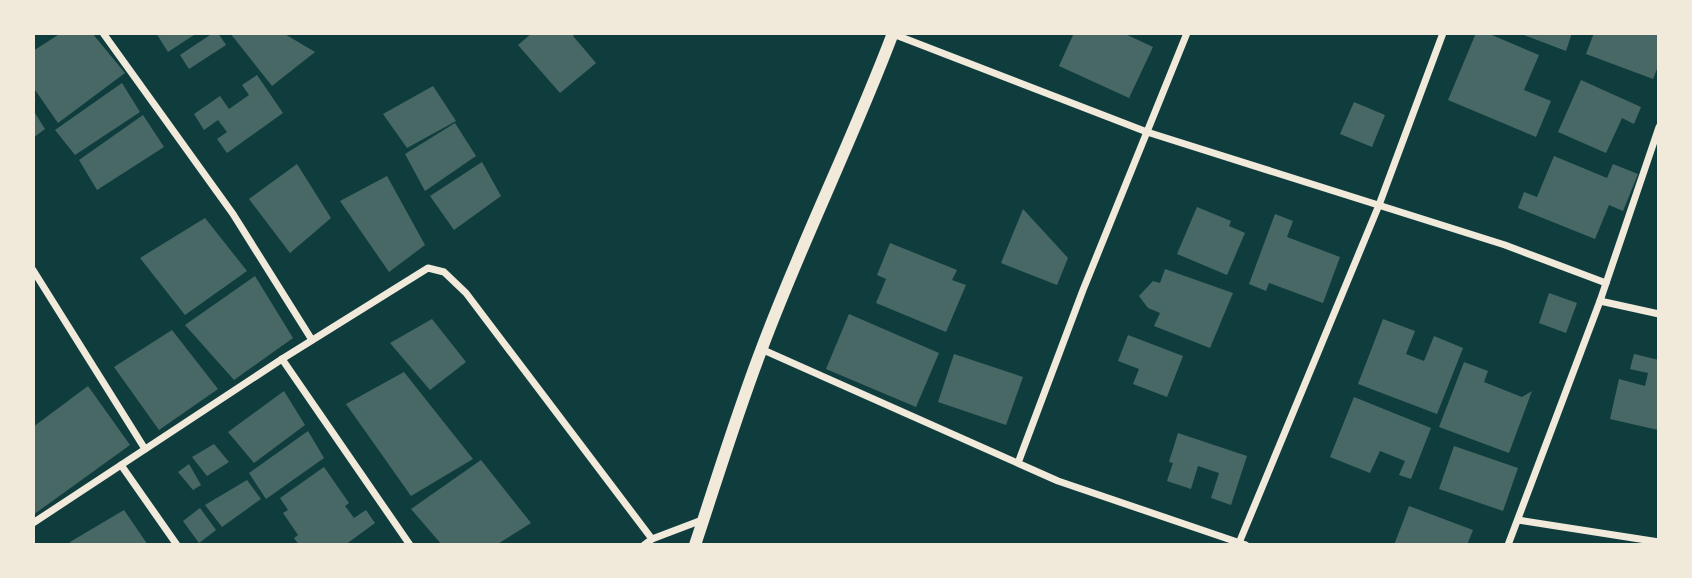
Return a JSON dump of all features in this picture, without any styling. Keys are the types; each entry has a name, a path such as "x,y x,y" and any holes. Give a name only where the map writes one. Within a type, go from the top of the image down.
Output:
{"street":[{"path":"103,33 233,214 312,340"},
{"path":"1018,463 1083,290 1188,33"},
{"path":"761,349 1058,481 1242,544 1379,205 1443,33"},
{"path":"695,545 761,349 871,93 893,34 1147,132 1505,245 1606,284"},
{"path":"1508,545 1600,301 1659,127"},
{"path":"33,523 282,359 428,268 444,272 466,293 652,539"},
{"path":"33,270 145,449"},
{"path":"1600,301 1659,314"},
{"path":"282,359 410,545"},
{"path":"121,465 177,545"},
{"path":"644,545 652,539 703,520"},
{"path":"1518,520 1659,542"}],"building":[{"path":"61,33 92,33 125,73 58,123 33,87 33,51"},
{"path":"156,33 197,33 168,52"},
{"path":"213,33 218,33 226,45 189,69 180,55"},
{"path":"230,33 283,33 315,52 272,86"},
{"path":"532,33 575,33 573,36 596,63 560,93 518,45"},
{"path":"1074,33 1123,33 1153,47 1129,98 1059,66"},
{"path":"1476,33 1487,33 1539,55 1524,90 1551,101 1536,137 1448,100"},
{"path":"1519,33 1572,33 1566,51"},
{"path":"1594,33 1659,33 1659,64 1653,79 1586,54"},
{"path":"257,75 283,113 227,153 217,139 227,132 218,120 204,130 194,114 220,96 229,109 249,95 242,85"},
{"path":"1581,80 1641,107 1634,124 1622,118 1606,153 1558,132"},
{"path":"122,83 140,112 75,155 55,130"},
{"path":"433,86 456,121 407,148 383,114"},
{"path":"1354,102 1385,115 1372,147 1340,134"},
{"path":"33,110 45,129 33,138"},
{"path":"143,115 164,147 97,190 79,160"},
{"path":"455,123 476,156 425,191 405,154"},
{"path":"1554,156 1607,178 1613,164 1638,174 1623,211 1609,205 1595,239 1518,208 1524,192 1537,197"},
{"path":"482,162 501,196 454,230 430,196"},
{"path":"297,164 331,218 290,253 249,199"},
{"path":"387,176 425,245 389,272 340,201"},
{"path":"1197,207 1231,221 1229,226 1245,233 1227,275 1177,254"},
{"path":"1023,209 1068,258 1057,285 1001,263"},
{"path":"1275,214 1293,221 1287,237 1340,257 1323,303 1269,283 1266,291 1249,284"},
{"path":"205,218 247,271 185,315 140,258"},
{"path":"890,243 957,270 952,280 966,285 946,332 876,303 886,279 877,275"},
{"path":"1165,269 1233,293 1210,348 1154,326 1160,313 1148,308 1139,296 1153,281 1160,283"},
{"path":"255,276 293,338 234,380 185,325"},
{"path":"1549,293 1577,303 1566,333 1539,323"},
{"path":"849,314 939,353 916,407 826,369"},
{"path":"432,319 466,362 430,390 390,343"},
{"path":"1383,319 1415,331 1406,354 1424,361 1434,336 1463,348 1437,414 1358,384"},
{"path":"172,330 218,389 159,430 114,367"},
{"path":"1128,335 1183,356 1167,397 1133,384 1139,369 1118,361"},
{"path":"954,354 1023,377 1006,425 938,402"},
{"path":"1634,354 1659,360 1658,430 1610,419 1619,379 1645,386 1648,373 1630,369"},
{"path":"1464,362 1488,371 1484,382 1522,397 1532,391 1509,453 1439,427"},
{"path":"404,372 473,459 411,496 346,404"},
{"path":"88,386 130,445 33,515 33,427"},
{"path":"284,391 305,425 254,463 228,432"},
{"path":"1354,397 1431,428 1411,479 1399,475 1405,461 1380,451 1370,473 1330,457"},
{"path":"308,431 324,458 266,499 249,473"},
{"path":"1178,433 1247,456 1231,505 1211,498 1219,473 1198,466 1191,489 1167,481 1173,463 1169,462"},
{"path":"214,444 229,462 207,476 192,457"},
{"path":"1454,446 1518,468 1503,511 1439,489"},
{"path":"481,460 531,523 496,545 442,545 411,509"},
{"path":"189,464 201,485 193,490 178,472"},
{"path":"324,467 349,503 345,506 354,518 366,510 375,523 345,545 299,545 294,538 298,535 283,513 288,510 280,498"},
{"path":"247,480 261,499 222,527 205,505"},
{"path":"1409,506 1473,530 1467,545 1394,545"},
{"path":"200,508 216,530 199,543 183,521"},
{"path":"124,510 148,545 72,545 70,542"}]}
